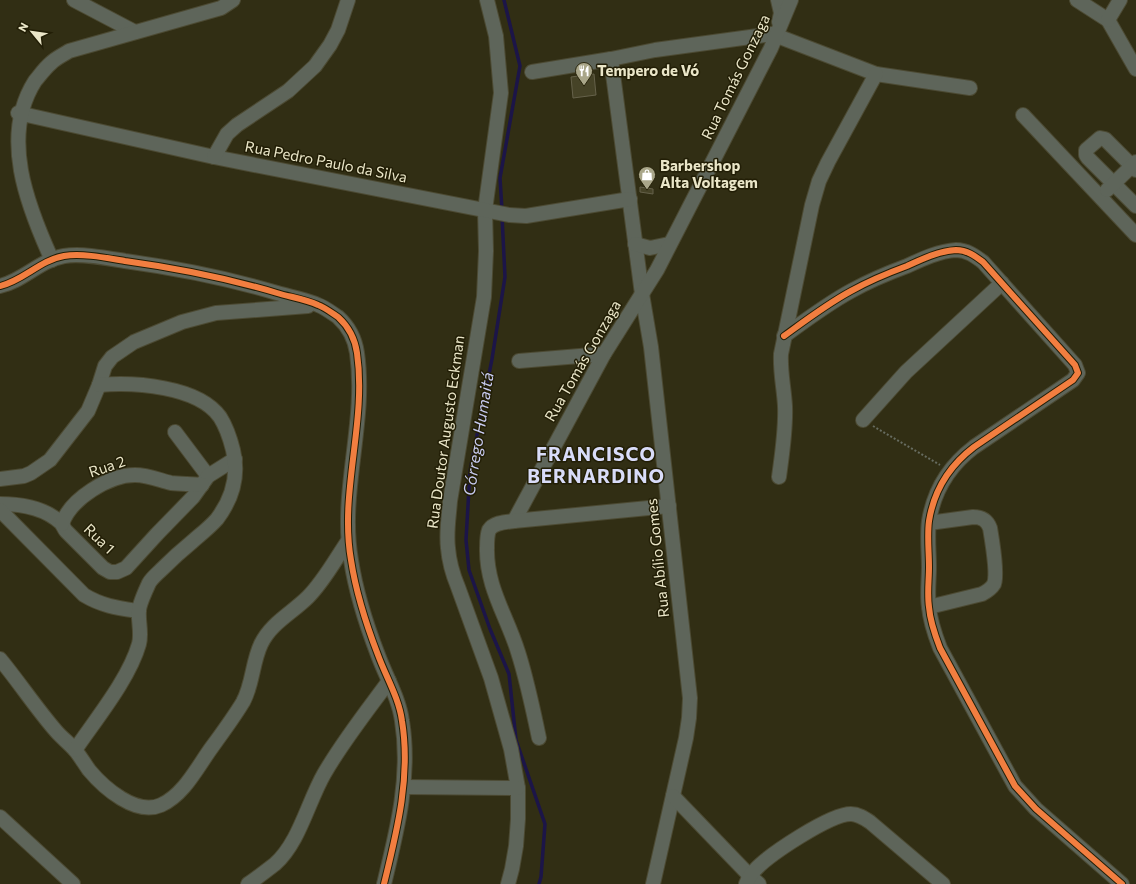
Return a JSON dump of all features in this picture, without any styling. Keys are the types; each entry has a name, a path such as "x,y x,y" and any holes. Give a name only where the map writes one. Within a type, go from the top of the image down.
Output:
{"street":[{"path":"74,0 135,32"},
{"path":"52,260 22,190 16,158 15,139 18,113 28,90 50,63 69,51 221,8 234,0"},
{"path":"214,157 227,134 237,125 288,91 315,66 330,45 338,30 348,0"},
{"name":"Rua Doutor Augusto Eckman","path":"487,0 496,36 500,93 497,212 486,252 484,297 450,501 448,548 452,572 498,700 511,750 518,788 518,819 516,839 512,869 508,884"},
{"path":"777,35 781,13 778,0"},
{"name":"Rua Tomás Gonzaga","path":"514,521 604,354 657,270 777,35 791,0"},
{"path":"1077,0 1108,20 1136,69"},
{"path":"1108,20 1120,0"},
{"path":"532,72 655,50 772,34 876,74 970,88"},
{"name":"Rua Abílio Gomes","path":"611,59 635,244 651,347 690,698 688,725 653,884"},
{"path":"780,477 785,405 780,366 784,336 812,205 819,181 828,162 876,74"},
{"name":"Rua Pedro Paulo da Silva","path":"18,113 214,157 497,212 526,216 630,199"},
{"path":"1023,116 1136,235"},
{"path":"1100,198 1114,184 1134,166 1101,137 1086,150 1086,155 1114,184 1136,206"},
{"path":"635,244 650,248 670,244"},
{"path":"784,336 828,305 878,277 931,255 957,250 966,251 983,262 1075,365 1078,373 1073,380 960,457 949,470 938,491 932,507 929,523 929,607 934,631 940,648 1015,786 1036,809 1122,884"},
{"path":"0,286 18,279 52,260 64,256 81,256 165,267 259,288 318,305 336,316 346,326 352,335 357,352 360,388 350,494 348,541 357,592 363,613 377,654 398,704 402,721 404,750 404,788 399,818 384,884"},
{"path":"863,420 906,372 1002,283"},
{"path":"0,479 24,476 50,460 88,411 105,366 112,357 134,342 182,322 216,313 318,305"},
{"path":"519,361 604,354"},
{"path":"75,750 125,677 139,644 141,629 138,610 150,581 175,556 211,525 223,510 231,494 235,480 235,459 228,431 219,416 210,406 195,397 156,386 120,384 99,385"},
{"path":"175,432 205,480 235,459"},
{"name":"Rua 2","path":"62,524 63,519 81,496 95,487 117,479 134,475 151,476 171,483 205,480"},
{"name":"Rua 1","path":"0,504 29,507 49,515 62,524 66,531 103,568 110,572 117,572 126,568 193,497 205,480"},
{"path":"539,738 526,678 518,650 493,589 488,570 487,543 490,529 497,524 514,521 669,506"},
{"path":"0,510 84,595 96,602 110,606 138,610"},
{"path":"929,523 973,517 984,519 990,528 995,572 993,585 989,590 982,594 929,607"},
{"path":"0,659 56,731 75,750 89,770 107,788 124,799 142,807 148,808 160,805 171,799 186,784 243,701 250,686 254,665 261,645 269,630 308,598 324,579 348,541"},
{"path":"248,884 275,864 286,852 295,837 324,774 356,726 389,681"},
{"path":"404,788 518,788"},
{"path":"673,796 752,881 760,865 798,838 828,820 851,814 861,816 870,822 943,884"},
{"path":"0,817 73,884"}],"path":[{"path":"863,420 949,470"}],"building":[{"name":"Tempero de Vó","path":"594,74 596,95 573,98 571,77"},
{"name":"Barbershop Alta Voltagem","path":"640,187 653,189 653,194 640,192"}],"waterway":[{"name":"Córrego Humaitá","path":"502,210 500,178 520,66 504,0"},
{"name":"Córrego Humaitá","path":"502,216 505,277 492,359 470,471 466,540 469,570 490,629 509,674 516,740 545,824 541,877 539,884"}],"cycle path":[{"path":"784,336 834,301 865,284 931,256 943,252 960,250 971,254 983,262 1075,365 1078,373 1073,380 974,447 957,462 944,480 935,499 929,521 928,602 932,623 940,648 1015,786 1036,809 1122,884"},
{"path":"0,286 16,280 55,258 71,255 94,256 201,274 303,300 328,310 338,317 348,329 356,348 359,379 359,405 348,509 348,534 351,560 366,620 378,655 398,704 402,721 404,742 404,783 398,824 384,884"}],"place":[{"name":"Tempero de Vó","path":"584,86"},
{"name":"Barbershop Alta Voltagem","path":"647,190"}],"district":[{"name":"FRANCISCO BERNARDINO","path":"596,465"}]}
